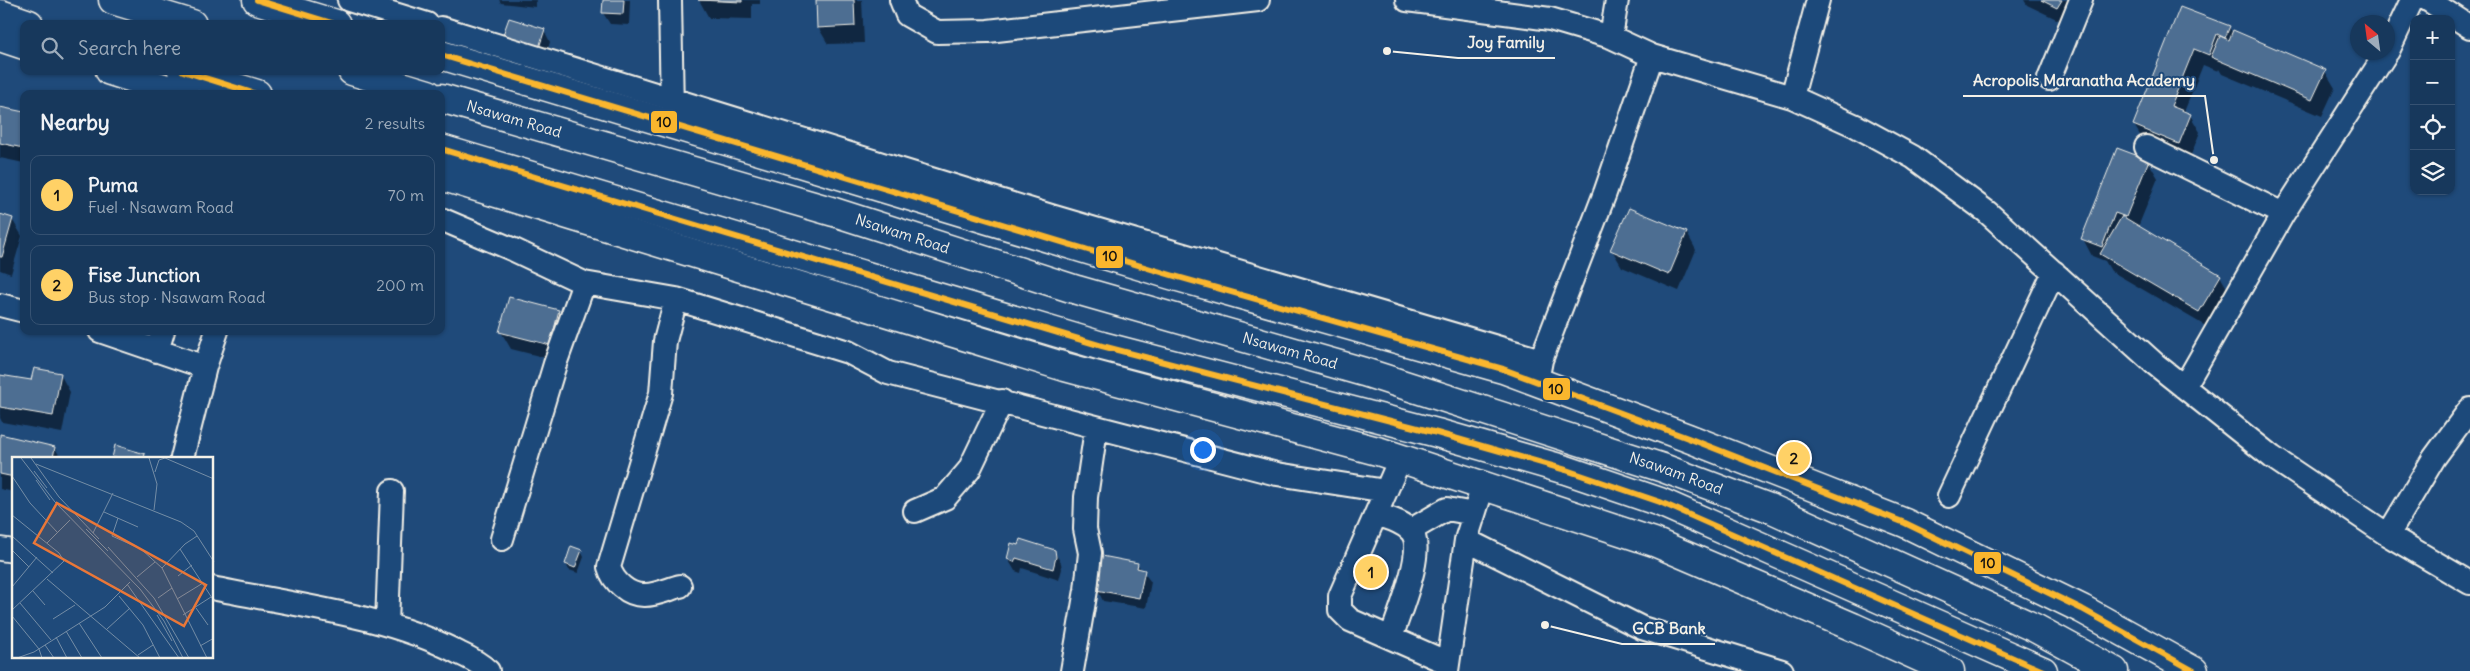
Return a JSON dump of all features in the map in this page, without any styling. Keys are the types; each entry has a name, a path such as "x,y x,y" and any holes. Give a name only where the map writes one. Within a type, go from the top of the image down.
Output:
{"main road":[{"path":"114,0 179,20"},
{"path":"257,0 323,20"},
{"path":"0,14 20,21"},
{"path":"0,38 20,44"},
{"path":"445,56 672,112 1171,275 1503,369 1539,371 1688,438 1906,523 2082,609 2194,671"},
{"path":"126,75 172,87 208,90"},
{"path":"365,75 415,90"},
{"name":"Nsawam Road","path":"445,99 834,212 1077,290 1364,372 1663,468 1772,509 1926,578 2035,628 2114,671"},
{"name":"Nsawam Road","path":"445,150 1102,346 1437,433 1566,470 1660,502 2043,671"},
{"path":"445,177 1065,367 1400,459 1654,542 1853,627 1950,671"}],"street":[{"path":"349,0 414,20"},
{"path":"445,29 672,112 670,0"},
{"path":"902,0 907,15 937,32 988,31 1258,0"},
{"path":"1407,0 1550,19 1611,37 1652,56 1792,96 1856,126 1913,157 1986,212 2184,387 2272,457 2388,535 2470,582"},
{"path":"1611,37 1617,0"},
{"path":"1792,96 1818,0"},
{"path":"2049,79 2081,0"},
{"path":"2395,35 2412,0"},
{"path":"2428,0 2470,27"},
{"path":"1539,371 1605,192 1652,56"},
{"path":"2184,387 2283,214 2382,60"},
{"path":"2146,147 2283,214"},
{"path":"445,221 584,283 676,299 848,352 888,373 1002,401 1096,429 1277,474 1386,491"},
{"path":"1949,496 2054,272"},
{"path":"502,539 555,364 584,283"},
{"path":"676,299 665,341 661,393 609,567 612,576 620,585 631,592 644,596 680,586"},
{"path":"0,305 20,310"},
{"path":"124,335 160,341 205,367"},
{"path":"182,457 205,367 216,335"},
{"path":"915,511 945,498 969,470 1002,401"},
{"path":"2388,535 2434,458 2470,409"},
{"path":"1072,671 1086,590 1090,553 1085,529 1086,497 1096,429"},
{"path":"1400,459 1340,596 1340,610 1350,620 1391,638 1447,667 1466,540 1483,486"},
{"path":"387,624 392,491"},
{"path":"1410,530 1447,509 1474,514"},
{"path":"1376,514 1396,521 1410,530 1415,540 1417,555 1391,638"},
{"path":"1466,540 1642,628 1782,671"},
{"path":"214,588 387,624 440,643 482,665 488,671"}],"building":[{"path":"603,0 624,0 623,14 602,13"},
{"path":"698,0 742,0 742,2"},
{"path":"816,0 854,0 855,26 817,28"},
{"path":"2041,0 2062,0 2057,8"},
{"path":"2180,7 2230,26 2225,38 2217,34 2209,55 2194,49 2171,106 2191,114 2179,144 2133,125"},
{"path":"509,18 545,29 537,54 500,43"},
{"path":"2233,30 2326,70 2312,100 2211,57 2220,36 2229,40"},
{"path":"0,107 20,111 20,147 0,143"},
{"path":"2117,148 2149,160 2126,217 2115,213 2102,247 2081,239"},
{"path":"1629,208 1687,232 1669,275 1610,250"},
{"path":"0,214 13,218 2,257 0,257"},
{"path":"2122,216 2221,275 2199,312 2100,254"},
{"path":"509,297 559,310 550,345 499,332"},
{"path":"34,368 61,373 53,416 0,407 0,375 31,380"},
{"path":"0,434 55,447 53,457 12,457 12,477 0,474"},
{"path":"115,445 145,454 144,457 112,457"},
{"path":"1020,539 1055,550 1056,557 1053,569 1016,558 1014,562 1007,559 1011,543 1018,545"},
{"path":"571,546 582,550 575,568 565,564"},
{"path":"1102,556 1138,563 1137,568 1145,570 1139,598 1096,590"}],"transit line":[{"name":"10","path":"257,0 322,20"},
{"name":"10","path":"445,56 1171,275 1503,369 1688,438 1905,523 2082,609 2194,671"},
{"name":"10","path":"196,75 243,90"},
{"name":"10","path":"445,150 1102,346 1437,433 1566,470 1660,502 2043,671"}],"place":[{"name":"Joy Family","path":"1387,51"},
{"name":"Acropolis Maranatha Academy","path":"2214,160"},
{"name":"Fise Junction","path":"1794,458"},
{"name":"Puma","path":"1371,572"},
{"name":"GCB Bank","path":"1545,625"}]}
